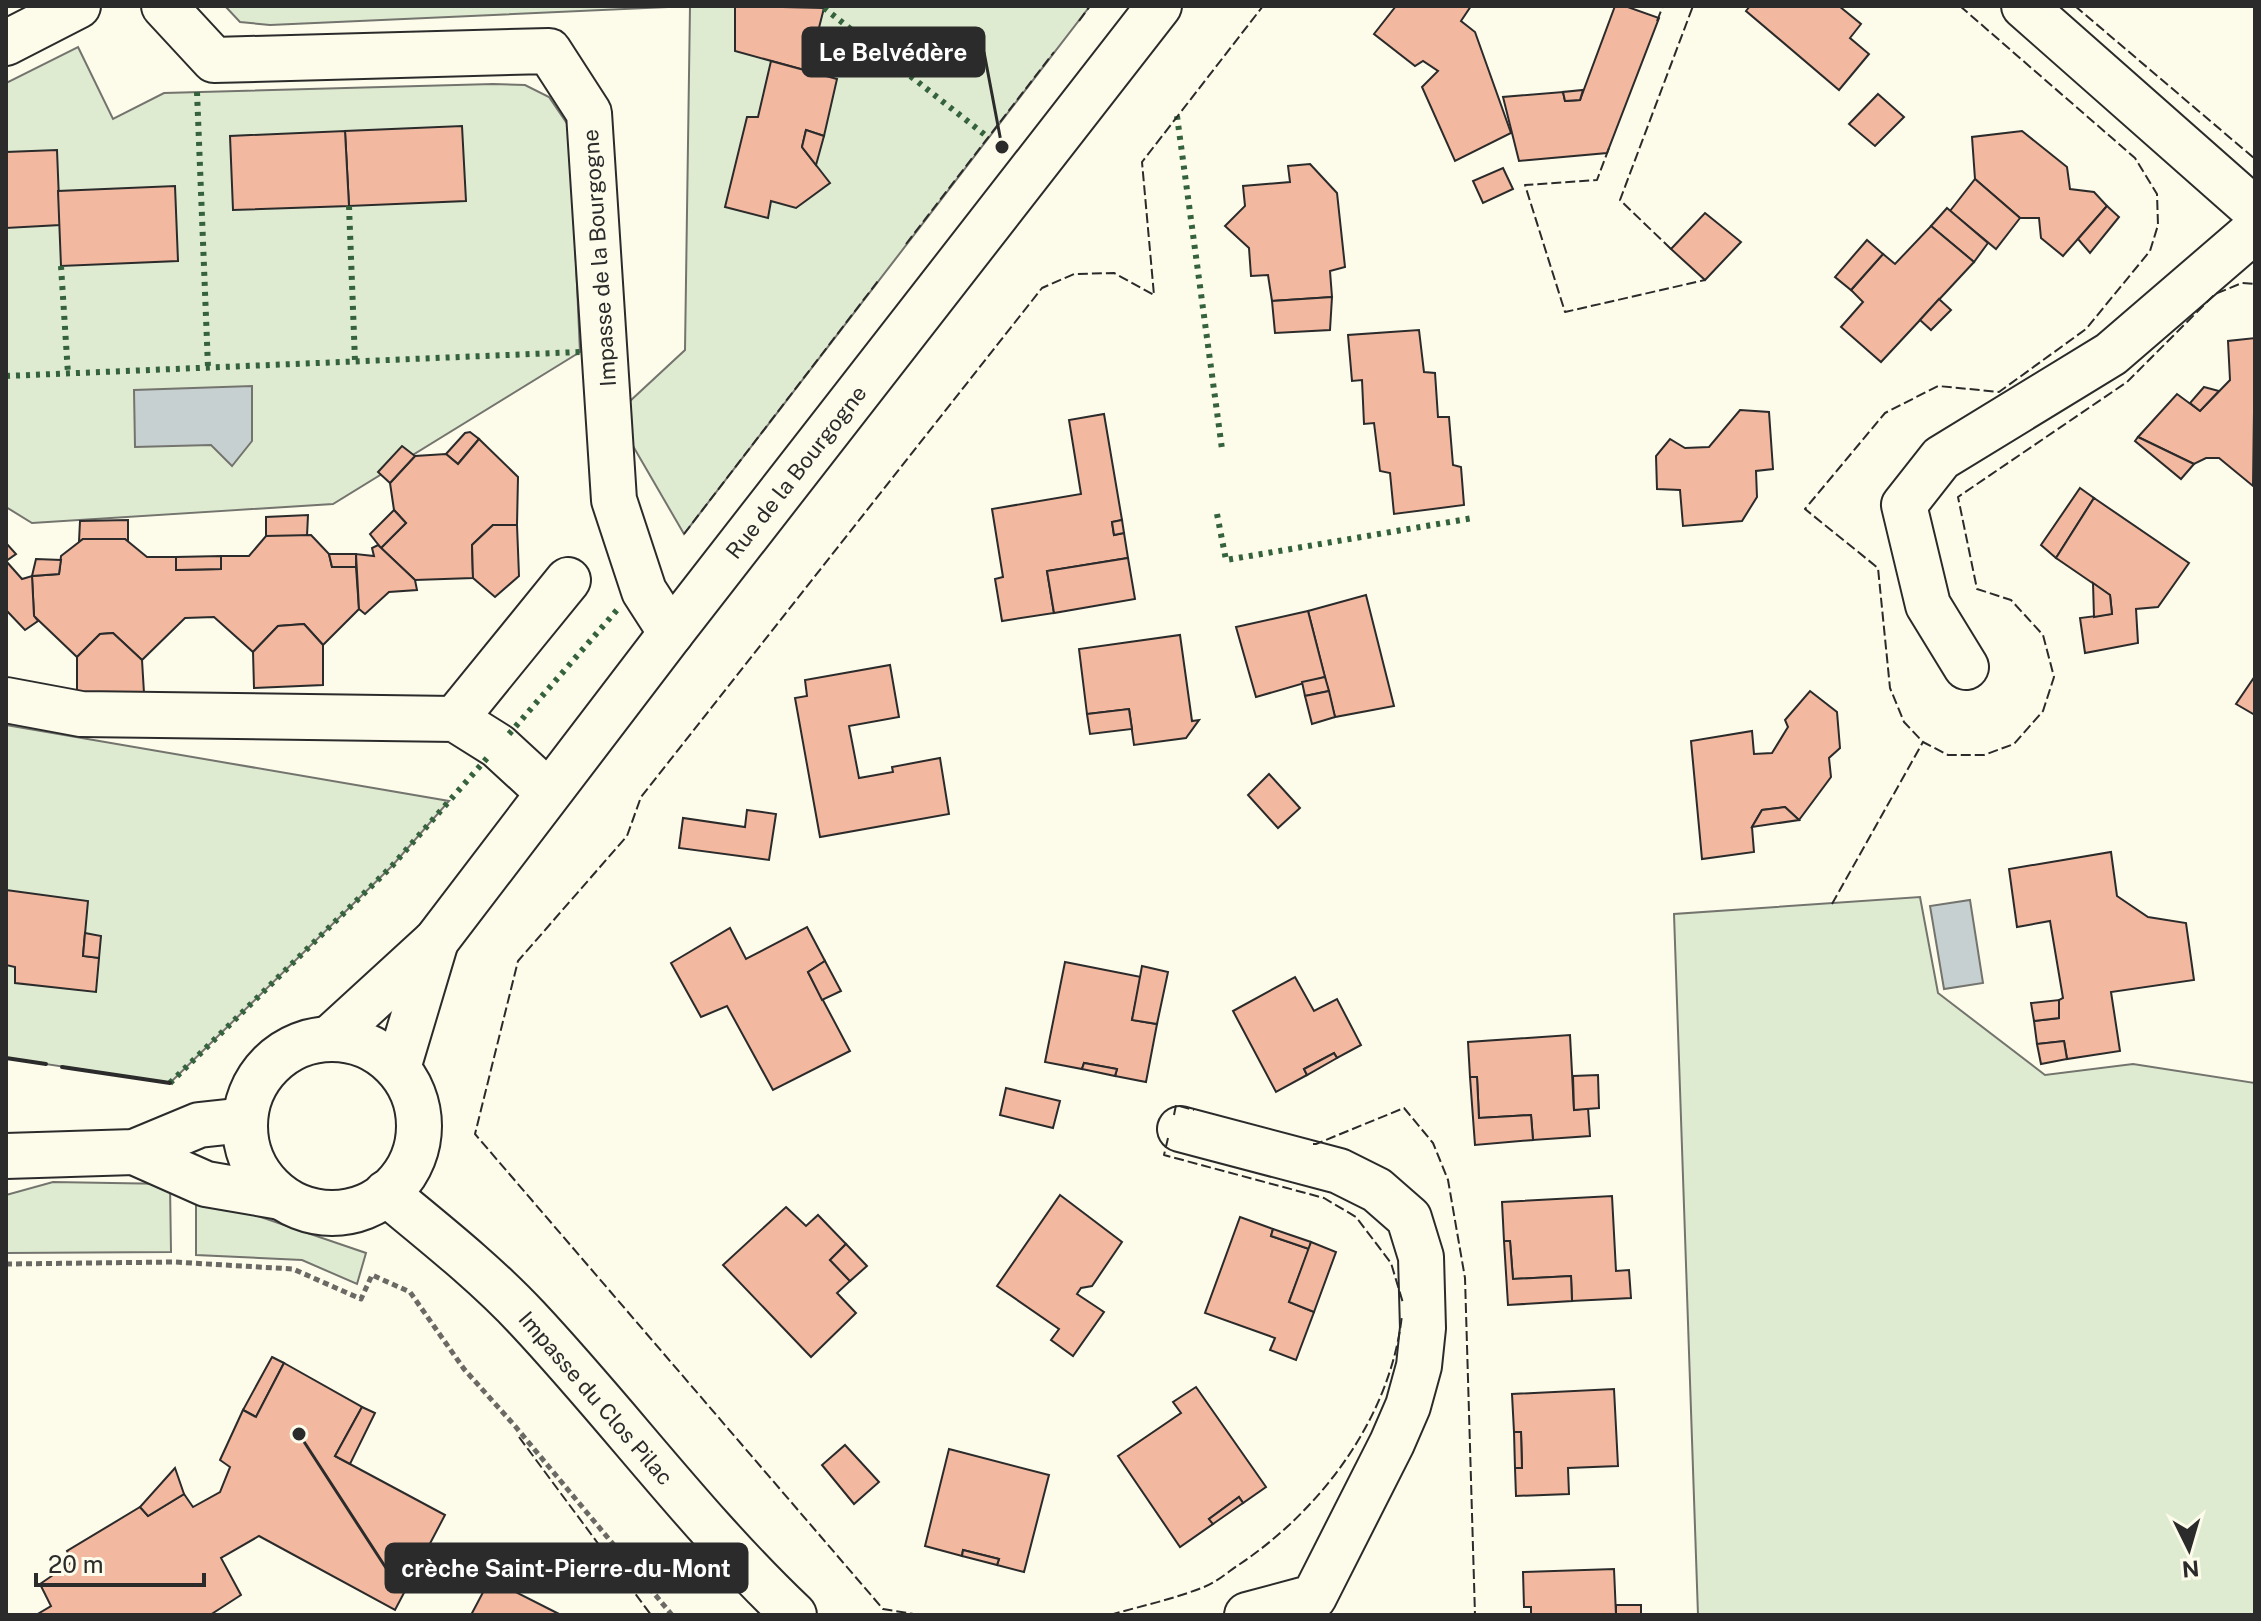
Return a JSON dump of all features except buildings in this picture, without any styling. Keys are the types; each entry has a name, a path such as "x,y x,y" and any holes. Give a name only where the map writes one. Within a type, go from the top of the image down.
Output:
{"street":[{"path":"6,43 78,6"},
{"name":"Impasse de la Bourgogne","path":"164,6 214,60 549,51 589,113 614,500 644,591 671,633"},
{"name":"Rue de la Bourgogne","path":"329,1039 436,941 548,792 1159,6"},
{"path":"2024,6 2255,210"},
{"path":"1966,667 1928,605 1904,505 1941,458 2111,354 2255,230"},
{"path":"455,719 568,580"},
{"path":"6,700 81,714 455,719 498,746 548,792"},
{"name":"Rue de la Bourgogne","path":"398,1068 436,941"},
{"path":"329,1039 355,1042 379,1052 398,1068 416,1102 419,1122 418,1141 410,1167 394,1188 372,1204 336,1212 302,1208 281,1197 260,1176 247,1150 245,1120 250,1095 262,1073 281,1055 304,1043 329,1039"},
{"path":"6,1156 134,1152 199,1125 245,1120"},
{"path":"1180,1129 1339,1171 1377,1190 1409,1218 1421,1257 1423,1328 1419,1366 1408,1406 1318,1606 1247,1615"},
{"path":"134,1152 206,1184 281,1197"},
{"name":"Impasse du Clos Pilac","path":"386,1193 525,1316 743,1567 794,1615"}],"path":[{"path":"6,1264 174,1262 293,1269 361,1299 372,1275 410,1292 464,1369 672,1615"}],"green space":[{"path":"225,6 690,6 270,25 240,22"},
{"path":"690,6 1090,6 684,534 615,415 685,350"},
{"path":"78,47 113,119 164,93 493,84 525,85 549,97 570,128 580,352 333,504 32,523 6,507 6,83"},
{"path":"6,725 449,801 392,866 170,1083 6,1058"},
{"path":"1920,897 1938,993 2045,1075 2133,1064 2255,1083 2255,1615 1698,1615 1674,914"},
{"path":"53,1182 170,1184 171,1252 6,1253 6,1195"},
{"path":"196,1195 366,1253 357,1284 302,1260 196,1255"}],"shaded area":[{"path":"252,386 252,441 232,466 211,445 135,447 134,390"},
{"path":"1970,900 1983,983 1944,989 1930,906"}],"hedge":[{"path":"824,8 989,138"},
{"path":"197,92 208,367"},
{"path":"1177,116 1222,449"},
{"path":"349,206 355,361"},
{"path":"61,266 68,374"},
{"path":"6,376 580,352"},
{"path":"1217,514 1226,560 1473,518"},
{"path":"509,734 617,610"},
{"path":"170,1083 392,866 488,757"}],"fence":[{"path":"1079,21 1090,6"},
{"path":"920,1615 883,1609 475,1134 518,961 627,836 641,797 1042,288 1074,274 1114,273 1154,295 1142,162 1263,6"},
{"path":"1657,21 1663,6"},
{"path":"1671,249 1620,200 1693,6"},
{"path":"1960,6 2135,158 2157,194 2158,225 2150,251 2086,329 1999,392 1938,386 1885,413 1805,509 1878,568 1890,688 1904,722 1923,742 1948,755 1984,755 2014,744 2043,711 2054,677 2043,635 2011,600 1977,589 1958,497 2127,382 2215,294 2242,283 2255,284"},
{"path":"2075,6 2255,159"},
{"path":"906,244 1054,52"},
{"path":"1609,148 1597,180 1525,185 1565,312 1705,280"},
{"path":"684,534 878,281"},
{"path":"1832,904 1923,742"},
{"path":"1174,1115 1176,1105 1194,1110"},
{"path":"1313,1144 1404,1108 1433,1143 1448,1180 1465,1278 1475,1615"},
{"path":"1168,1138 1164,1155 1324,1198 1356,1217 1391,1263 1403,1303"},
{"path":"1110,1615 1209,1585 1299,1516 1325,1487 1368,1423 1384,1389 1402,1315"},
{"path":"519,1437 651,1615"}],"wall":[{"path":"6,1058 46,1064"},
{"path":"62,1067 170,1083"}],"place":[{"name":"Le Belvédère","path":"1002,147"},
{"name":"crèche Saint-Pierre-du-Mont","path":"299,1434"}]}
